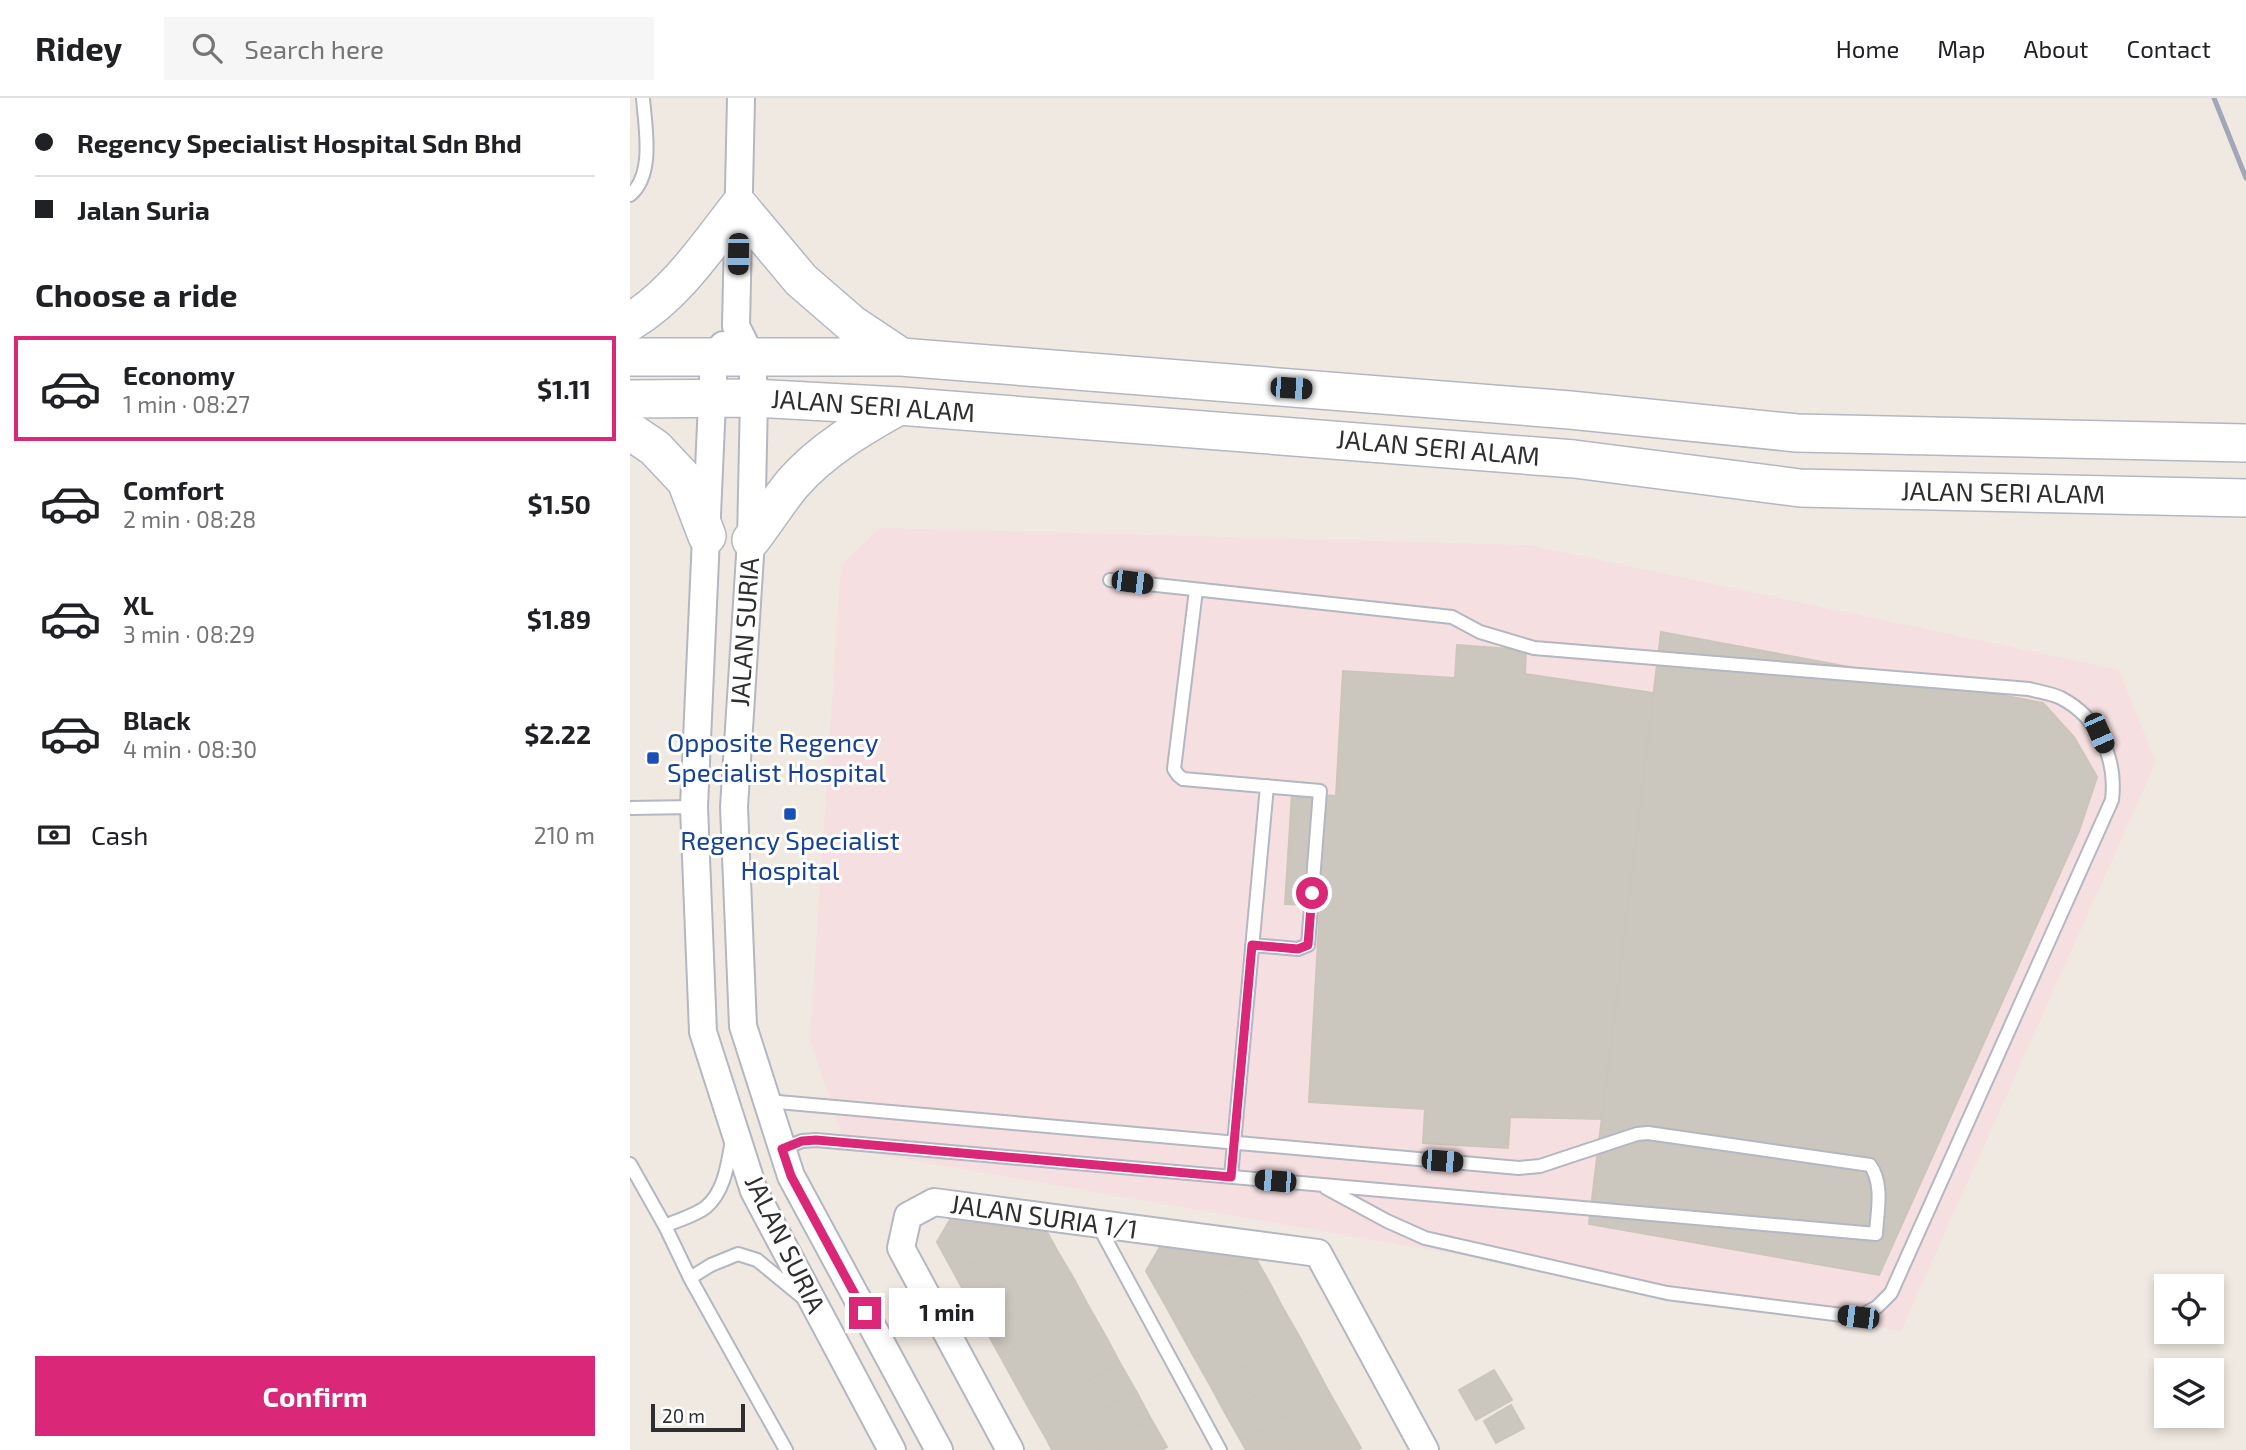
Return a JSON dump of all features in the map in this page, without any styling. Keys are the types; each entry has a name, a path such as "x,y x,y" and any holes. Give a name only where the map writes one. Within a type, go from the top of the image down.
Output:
{"main road":[{"path":"630,321 646,312 671,289 739,206 801,280 853,325 901,357"},
{"name":"JALAN SERI ALAM","path":"630,357 901,357 1570,410 1797,433 2246,443"},
{"name":"JALAN SERI ALAM","path":"630,399 754,398 899,406 1574,459 1800,488 2246,498"},
{"path":"751,540 794,482 858,428 899,406"},
{"path":"630,431 655,448 686,481 707,536"}],"street":[{"path":"741,98 736,326 752,358"},
{"path":"714,357 736,326"},
{"name":"JALAN SURIA","path":"714,357 694,807 704,1032 754,1192 892,1450"},
{"name":"JALAN SURIA","path":"752,358 754,398 751,540 734,807 743,1026 791,1176 939,1450"},
{"name":"JALAN SURIA 1/1","path":"1010,1450 901,1248 908,1216 934,1202 1318,1253 1425,1450"}],"lane":[{"path":"630,195 635,191 648,158 643,98"},
{"path":"1110,580 1452,617 1480,632 1534,648 2029,689 2058,696 2080,709 2099,733 2110,757 2114,780 2112,800 1891,1293 1867,1314 1858,1317 1667,1293 1425,1238 1320,1185"},
{"path":"1196,590 1174,769 1183,779 1320,791 1308,945 1298,949 1252,945"},
{"path":"1231,1177 1267,786"},
{"path":"630,808 694,807"},
{"path":"767,1101 1519,1168 1540,1166 1637,1133 1648,1133 1870,1166 1875,1172 1878,1184 1876,1234 816,1140 802,1141 782,1149"},
{"path":"665,1227 706,1207 717,1193 726,1173 734,1128"},
{"path":"630,1164 786,1450"},
{"path":"1097,1224 1220,1450"},
{"path":"690,1278 711,1265 738,1254 757,1260 815,1307"}],"shaded area":[{"path":"880,528 1528,545 2119,670 2156,762 1901,1331 847,1149 810,1040 841,565"}],"building":[{"path":"1661,632 2043,703 2074,737 2097,777 2079,831 1879,1275 1589,1224"},
{"path":"1457,645 1526,650 1525,674 1654,693 1602,1119 1510,1117 1508,1148 1423,1143 1425,1109 1309,1102 1320,905 1285,904 1292,793 1336,796 1343,671 1455,678"},
{"path":"955,1211 1042,1223 954,1273 937,1242"},
{"path":"1042,1223 1058,1252 969,1301 954,1273"},
{"path":"1164,1240 1252,1252 1163,1301 1146,1271"},
{"path":"1058,1252 1074,1279 985,1329 969,1301"},
{"path":"1252,1252 1268,1280 1179,1330 1163,1301"},
{"path":"1074,1279 1089,1307 1000,1356 985,1329"},
{"path":"1268,1280 1283,1308 1194,1357 1179,1330"},
{"path":"1089,1307 1105,1335 1016,1385 1000,1356"},
{"path":"1283,1308 1299,1336 1210,1385 1194,1357"},
{"path":"1105,1335 1120,1363 1031,1412 1016,1385"},
{"path":"1299,1336 1314,1364 1225,1413 1210,1385"},
{"path":"1120,1363 1136,1391 1047,1440 1031,1412"},
{"path":"1314,1364 1329,1392 1241,1441 1225,1413"},
{"path":"1494,1370 1512,1400 1476,1420 1459,1390"},
{"path":"1136,1391 1151,1419 1095,1450 1052,1450 1047,1440"},
{"path":"1329,1392 1345,1420 1290,1450 1246,1450 1241,1441"},
{"path":"1511,1405 1524,1428 1496,1443 1484,1421"},
{"path":"1151,1419 1167,1447 1161,1450 1095,1450"},
{"path":"1345,1420 1361,1448 1290,1450"}],"railway":[{"path":"2214,98 2246,178"}],"place":[{"name":"Opposite Regency Specialist Hospital","path":"653,758"},
{"name":"Regency Specialist Hospital","path":"790,814"}],"route":[{"path":"865,1313 791,1176 782,1149 802,1141 816,1140 1231,1177 1252,945 1298,949 1308,945 1312,893"}]}
